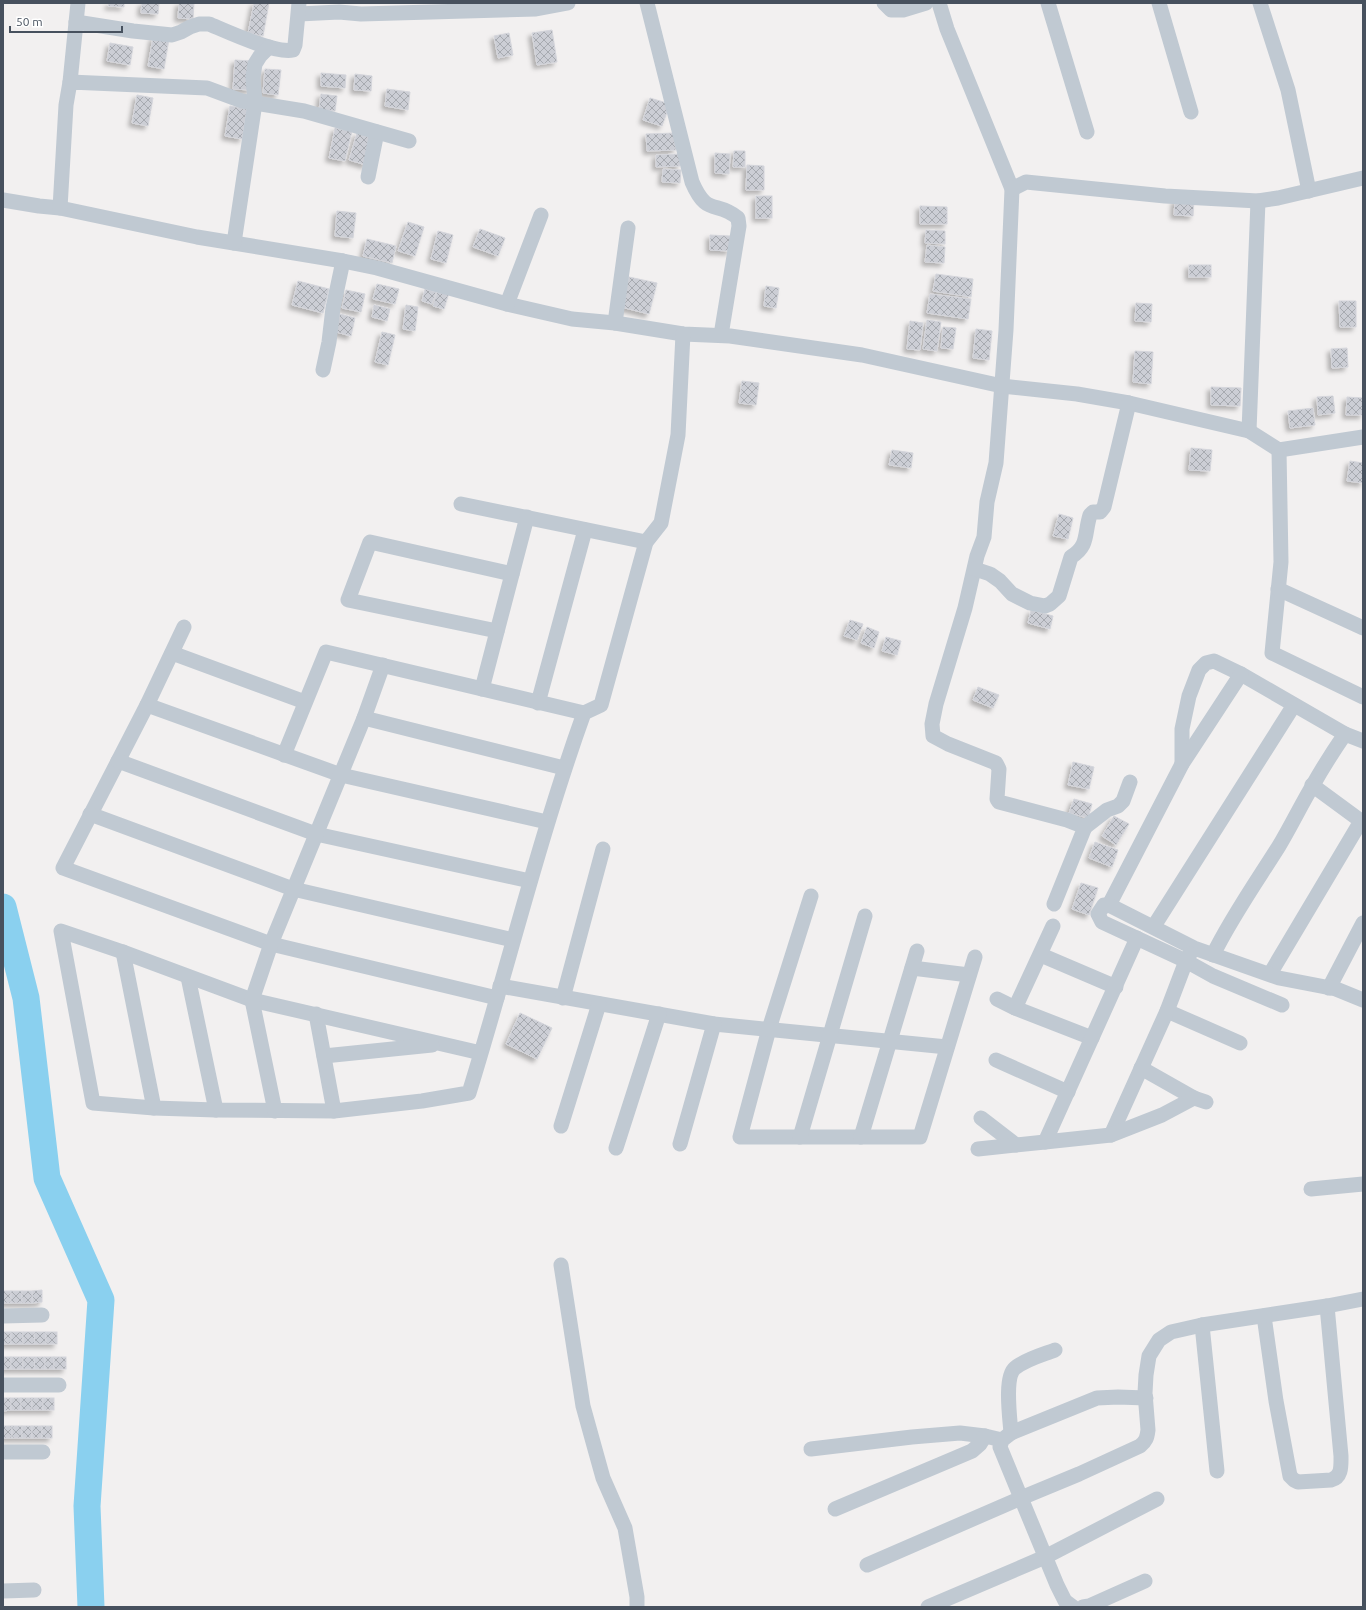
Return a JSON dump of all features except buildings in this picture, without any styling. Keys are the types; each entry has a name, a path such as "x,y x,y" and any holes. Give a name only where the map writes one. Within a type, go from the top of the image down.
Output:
{"street":[{"path":"60,208 66,105 70,82 78,3"},
{"path":"76,22 132,31 172,35 199,24 209,24 269,47 286,51 293,50 299,9 361,14 536,9 568,3"},
{"path":"647,3 692,182 703,202 710,206 732,213 738,218 739,226 721,336"},
{"path":"884,3 891,10 903,10 926,3"},
{"path":"939,3 947,29 1012,189 1002,386 996,463 987,502 984,537 977,556 975,569 936,704 932,724 934,736 948,744 996,763 999,769 997,799 999,802 1067,820 1085,827"},
{"path":"1048,3 1087,132"},
{"path":"1159,3 1191,112"},
{"path":"1260,3 1288,90 1309,190"},
{"path":"234,243 255,103 252,77 254,64 269,47"},
{"path":"70,82 207,88 242,101 304,111 409,141"},
{"path":"368,177 376,132"},
{"path":"1012,189 1026,182 1149,194 1258,201 1278,198 1363,178"},
{"path":"3,200 60,208 197,237 343,260 507,304 572,319 614,323 683,334 721,336 862,355 1002,386 1077,394 1129,404 1249,431 1279,450 1363,437"},
{"path":"1249,431 1258,201"},
{"path":"507,304 541,215"},
{"path":"614,323 628,228"},
{"path":"323,370 329,342 333,308 343,260"},
{"path":"284,755 326,652 584,713 601,705 646,542 661,523 678,435 683,334"},
{"path":"975,569 990,574 1012,594 1030,602 1045,606 1050,604 1059,596 1071,557 1078,553 1083,547 1090,515 1093,512 1100,512 1104,508 1129,404"},
{"path":"1279,450 1281,562 1272,653 1363,697"},
{"path":"461,504 646,542"},
{"path":"482,689 527,517"},
{"path":"538,703 585,530"},
{"path":"497,631 348,600 370,542 512,574"},
{"path":"1278,589 1363,628"},
{"path":"184,627 147,705 90,814 64,868 271,944 499,992 563,998 714,1024 947,1047"},
{"path":"172,653 305,702"},
{"path":"1182,764 1182,729 1189,696 1199,670 1206,663 1215,661 1241,674 1345,734 1363,741"},
{"path":"275,1111 252,1000 271,944 364,718 383,665"},
{"path":"1109,905 1182,764 1241,674"},
{"path":"147,705 341,775 547,822"},
{"path":"1154,926 1294,705"},
{"path":"481,1053 252,1000 123,952 61,931 92,1103 154,1108 334,1111 422,1101 469,1093 481,1053 499,992 547,822 564,768 584,713"},
{"path":"364,718 564,768"},
{"path":"1213,955 1224,932 1230,925 1290,829 1312,785 1345,734"},
{"path":"118,761 316,834 530,881"},
{"path":"1054,904 1085,827 1107,810 1118,806 1123,801 1130,782"},
{"path":"1270,974 1362,823 1312,785"},
{"path":"90,814 293,890 513,940"},
{"path":"563,998 603,849"},
{"path":"811,896 769,1030 740,1137 920,1137 975,957"},
{"path":"1282,1005 1213,976 1186,961 1102,922 1098,914 1104,905 1109,905 1154,926 1194,948 1279,978 1336,989 1363,1000"},
{"path":"800,1137 865,916"},
{"path":"1329,988 1363,923"},
{"path":"1016,1008 1041,956 1053,926"},
{"path":"1045,1142 1138,938"},
{"path":"1111,1135 1166,1011 1186,961 1194,948"},
{"path":"861,1137 917,951"},
{"path":"123,952 154,1108"},
{"path":"1041,956 1116,987"},
{"path":"912,968 969,975"},
{"path":"188,977 216,1110"},
{"path":"997,999 1092,1038"},
{"path":"561,1126 599,1004"},
{"path":"1166,1011 1240,1043"},
{"path":"316,1014 334,1111"},
{"path":"616,1148 659,1014"},
{"path":"680,1144 714,1024"},
{"path":"324,1056 444,1044"},
{"path":"996,1060 1068,1092"},
{"path":"978,1149 1111,1135 1200,1100 1141,1068"},
{"path":"981,1118 1016,1145"},
{"path":"1311,1188 1363,1184"},
{"path":"561,1265 583,1406 603,1478 625,1528 637,1597 637,1607"},
{"path":"867,1565 1079,1474 1140,1446 1147,1438 1146,1375 1149,1356 1159,1340 1171,1332 1202,1325 1363,1299"},
{"path":"1264,1316 1276,1400 1290,1476 1298,1482 1331,1480 1336,1478 1340,1472 1341,1456 1327,1306"},
{"path":"3,1316 42,1315"},
{"path":"1202,1325 1217,1470"},
{"path":"1055,1350 1025,1362 1014,1369 1011,1374 1009,1383 1006,1436 1000,1447 1045,1557 1065,1601 1073,1607"},
{"path":"3,1385 59,1385"},
{"path":"811,1449 934,1434 960,1433 985,1436 1006,1436 1097,1398 1118,1396 1146,1398"},
{"path":"835,1510 972,1451 980,1444 985,1436"},
{"path":"3,1452 43,1452"},
{"path":"928,1607 1045,1557 1157,1499"},
{"path":"1083,1607 1089,1606 1145,1581"},
{"path":"3,1591 34,1590"}],"waterway":[{"path":"3,907 26,998 47,1178 101,1300 87,1506 91,1607"}]}
